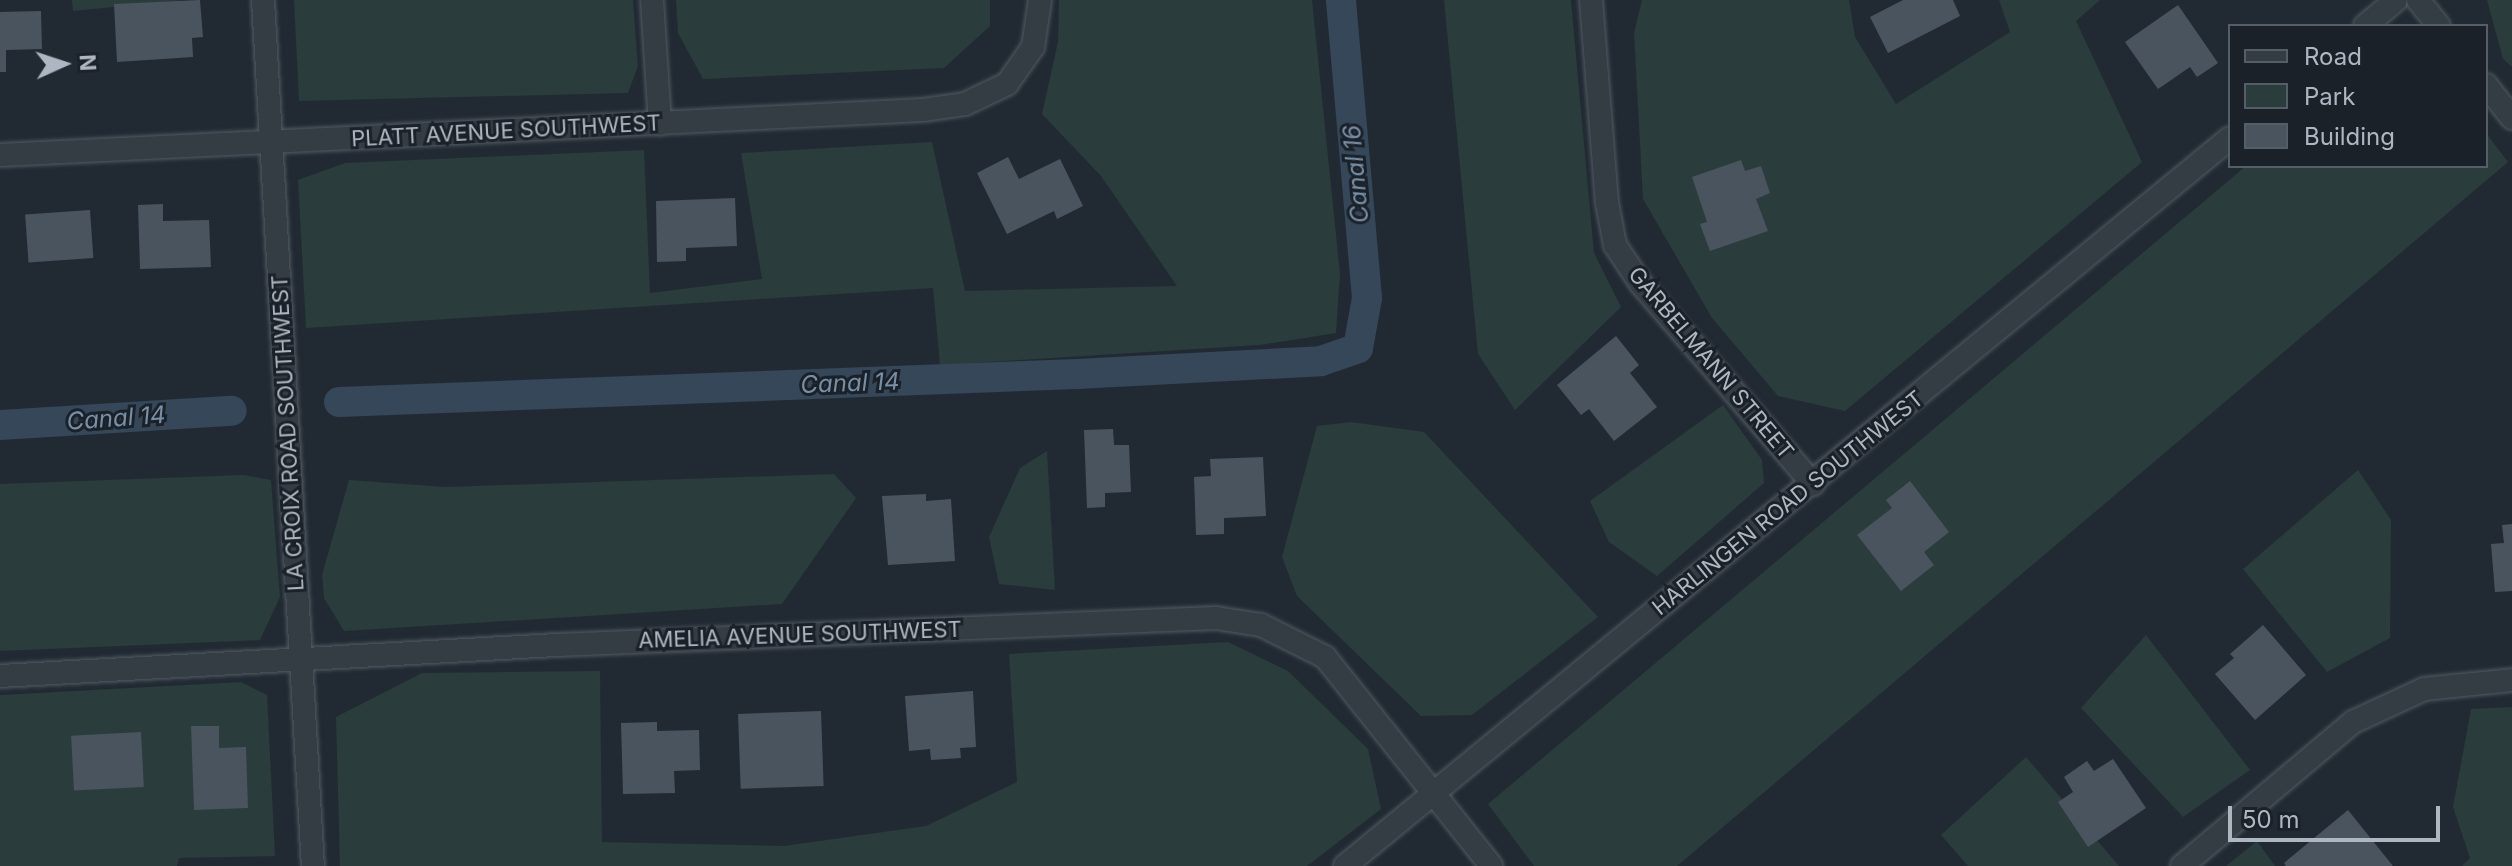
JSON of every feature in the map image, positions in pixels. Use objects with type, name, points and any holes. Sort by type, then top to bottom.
[{"type":"street","name":"LA CROIX ROAD SOUTHWEST","points":[[263,0],[313,866]]},
{"type":"street","points":[[652,0],[660,124]]},
{"type":"street","name":"PLATT AVENUE SOUTHWEST","points":[[0,155],[660,124],[923,110],[965,104],[1007,84],[1033,47],[1040,0]]},
{"type":"street","name":"GARBELMANN STREET","points":[[1591,0],[1607,203],[1615,245],[1641,284],[1813,484]]},
{"type":"street","points":[[2367,24],[2396,0]]},
{"type":"street","points":[[2418,0],[2437,24]]},
{"type":"street","points":[[2488,88],[2512,118]]},
{"type":"street","name":"HARLINGEN ROAD SOUTHWEST","points":[[1345,866],[2228,140]]},
{"type":"street","name":"AMELIA AVENUE SOUTHWEST","points":[[0,676],[557,645],[1216,618],[1261,625],[1325,657],[1491,866]]},
{"type":"street","points":[[2182,866],[2353,722],[2424,689],[2512,680]]},
{"type":"green space","points":[[72,0],[183,0],[73,11]]},
{"type":"green space","points":[[294,0],[633,0],[638,66],[628,93],[299,101]]},
{"type":"green space","points":[[676,0],[990,0],[990,26],[944,68],[703,79],[678,33]]},
{"type":"green space","points":[[1059,0],[1312,0],[1340,274],[1336,333],[1260,345],[940,365],[933,288],[306,328],[298,180],[345,163],[644,150],[650,293],[762,279],[741,153],[932,142],[965,291],[1177,286],[1101,176],[1042,114],[1058,42]]},
{"type":"green space","points":[[1444,0],[1571,0],[1594,253],[1621,307],[1515,410],[1478,354]]},
{"type":"green space","points":[[1642,0],[1849,0],[1855,37],[1896,104],[2010,32],[1999,0],[2100,0],[2076,21],[2142,162],[1845,411],[1778,396],[1712,318],[1643,199],[1634,33]]},
{"type":"green space","points":[[2487,0],[2512,0],[2512,67],[2503,59]]},
{"type":"green space","points":[[2488,136],[2508,162],[1677,866],[1534,866],[1488,804],[2244,168],[2488,168]]},
{"type":"green space","points":[[1723,405],[1762,460],[1764,483],[1657,576],[1609,542],[1590,501]]},
{"type":"green space","points":[[1351,422],[1424,432],[1598,617],[1472,715],[1421,716],[1297,596],[1282,557],[1317,426]]},
{"type":"green space","points":[[1047,451],[1055,590],[999,584],[989,537],[1020,468]]},
{"type":"green space","points":[[2358,470],[2391,520],[2390,638],[2327,672],[2243,569]]},
{"type":"green space","points":[[834,474],[856,498],[782,604],[344,631],[324,598],[322,575],[349,480],[445,487]]},
{"type":"green space","points":[[243,475],[271,480],[280,597],[260,640],[0,651],[0,484]]},
{"type":"green space","points":[[2146,635],[2250,770],[2183,817],[2081,708]]},
{"type":"green space","points":[[1228,642],[1288,671],[1368,749],[1381,809],[1307,866],[340,866],[336,717],[422,673],[600,671],[602,842],[784,846],[926,826],[1017,782],[1009,654]]},
{"type":"green space","points":[[241,682],[267,695],[275,856],[179,858],[177,866],[0,866],[0,695]]},
{"type":"green space","points":[[2512,707],[2512,866],[2462,866],[2470,858],[2453,807],[2471,709]]},
{"type":"green space","points":[[2026,757],[2119,866],[1968,866],[1941,835]]},
{"type":"green space","points":[[2257,841],[2275,866],[2226,866]]},
{"type":"building","points":[[200,0],[203,37],[192,38],[193,57],[117,62],[114,4]]},
{"type":"building","points":[[1903,0],[1953,0],[1960,16],[1888,53],[1870,17]]},
{"type":"building","points":[[2178,5],[2218,63],[2197,77],[2190,67],[2158,89],[2125,42]]},
{"type":"building","points":[[41,11],[42,49],[6,50],[6,72],[0,72],[0,12]]},
{"type":"building","points":[[1008,157],[1019,179],[1060,159],[1083,206],[1057,219],[1054,211],[1007,234],[977,173]]},
{"type":"building","points":[[1741,160],[1745,171],[1761,166],[1770,193],[1756,199],[1768,231],[1710,251],[1700,224],[1707,222],[1692,177]]},
{"type":"building","points":[[735,198],[737,246],[686,248],[686,261],[657,262],[656,201]]},
{"type":"building","points":[[163,204],[163,221],[209,220],[211,267],[140,269],[138,205]]},
{"type":"building","points":[[90,210],[93,258],[29,262],[25,215]]},
{"type":"building","points":[[1616,336],[1639,365],[1630,373],[1657,407],[1614,441],[1589,409],[1581,415],[1557,385]]},
{"type":"building","points":[[1113,429],[1114,445],[1129,445],[1131,492],[1105,493],[1105,507],[1087,508],[1084,430]]},
{"type":"building","points":[[1263,457],[1266,516],[1224,518],[1224,534],[1196,535],[1194,477],[1211,476],[1210,459]]},
{"type":"building","points":[[1910,481],[1949,532],[1924,552],[1934,565],[1901,591],[1857,535],[1892,508],[1886,500]]},
{"type":"building","points":[[926,494],[926,501],[951,499],[955,561],[888,565],[882,496]]},
{"type":"building","points":[[2512,524],[2512,591],[2495,592],[2491,544],[2504,543],[2502,525]]},
{"type":"building","points":[[2263,625],[2306,675],[2255,720],[2215,674],[2234,658],[2230,654]]},
{"type":"building","points":[[973,691],[976,747],[960,748],[961,758],[931,760],[930,749],[909,751],[905,696]]},
{"type":"building","points":[[821,711],[824,786],[741,789],[738,714]]},
{"type":"building","points":[[657,722],[657,731],[699,730],[700,770],[674,771],[675,793],[623,794],[621,723]]},
{"type":"building","points":[[191,726],[219,726],[219,748],[246,747],[248,808],[194,810]]},
{"type":"building","points":[[141,732],[144,787],[74,791],[71,736]]},
{"type":"building","points":[[2113,759],[2146,808],[2088,847],[2058,802],[2073,792],[2064,777],[2087,761],[2094,771]]},
{"type":"building","points":[[2348,810],[2393,866],[2286,866],[2284,863]]},
{"type":"waterway","name":"Canal 14","points":[[339,402],[1077,374],[1321,361],[1358,348],[1367,298],[1341,0]]},
{"type":"waterway","name":"Canal 14","points":[[0,425],[232,411]]},
{"type":"water label","name":"Canal 16","points":[[1356,174]]}]
